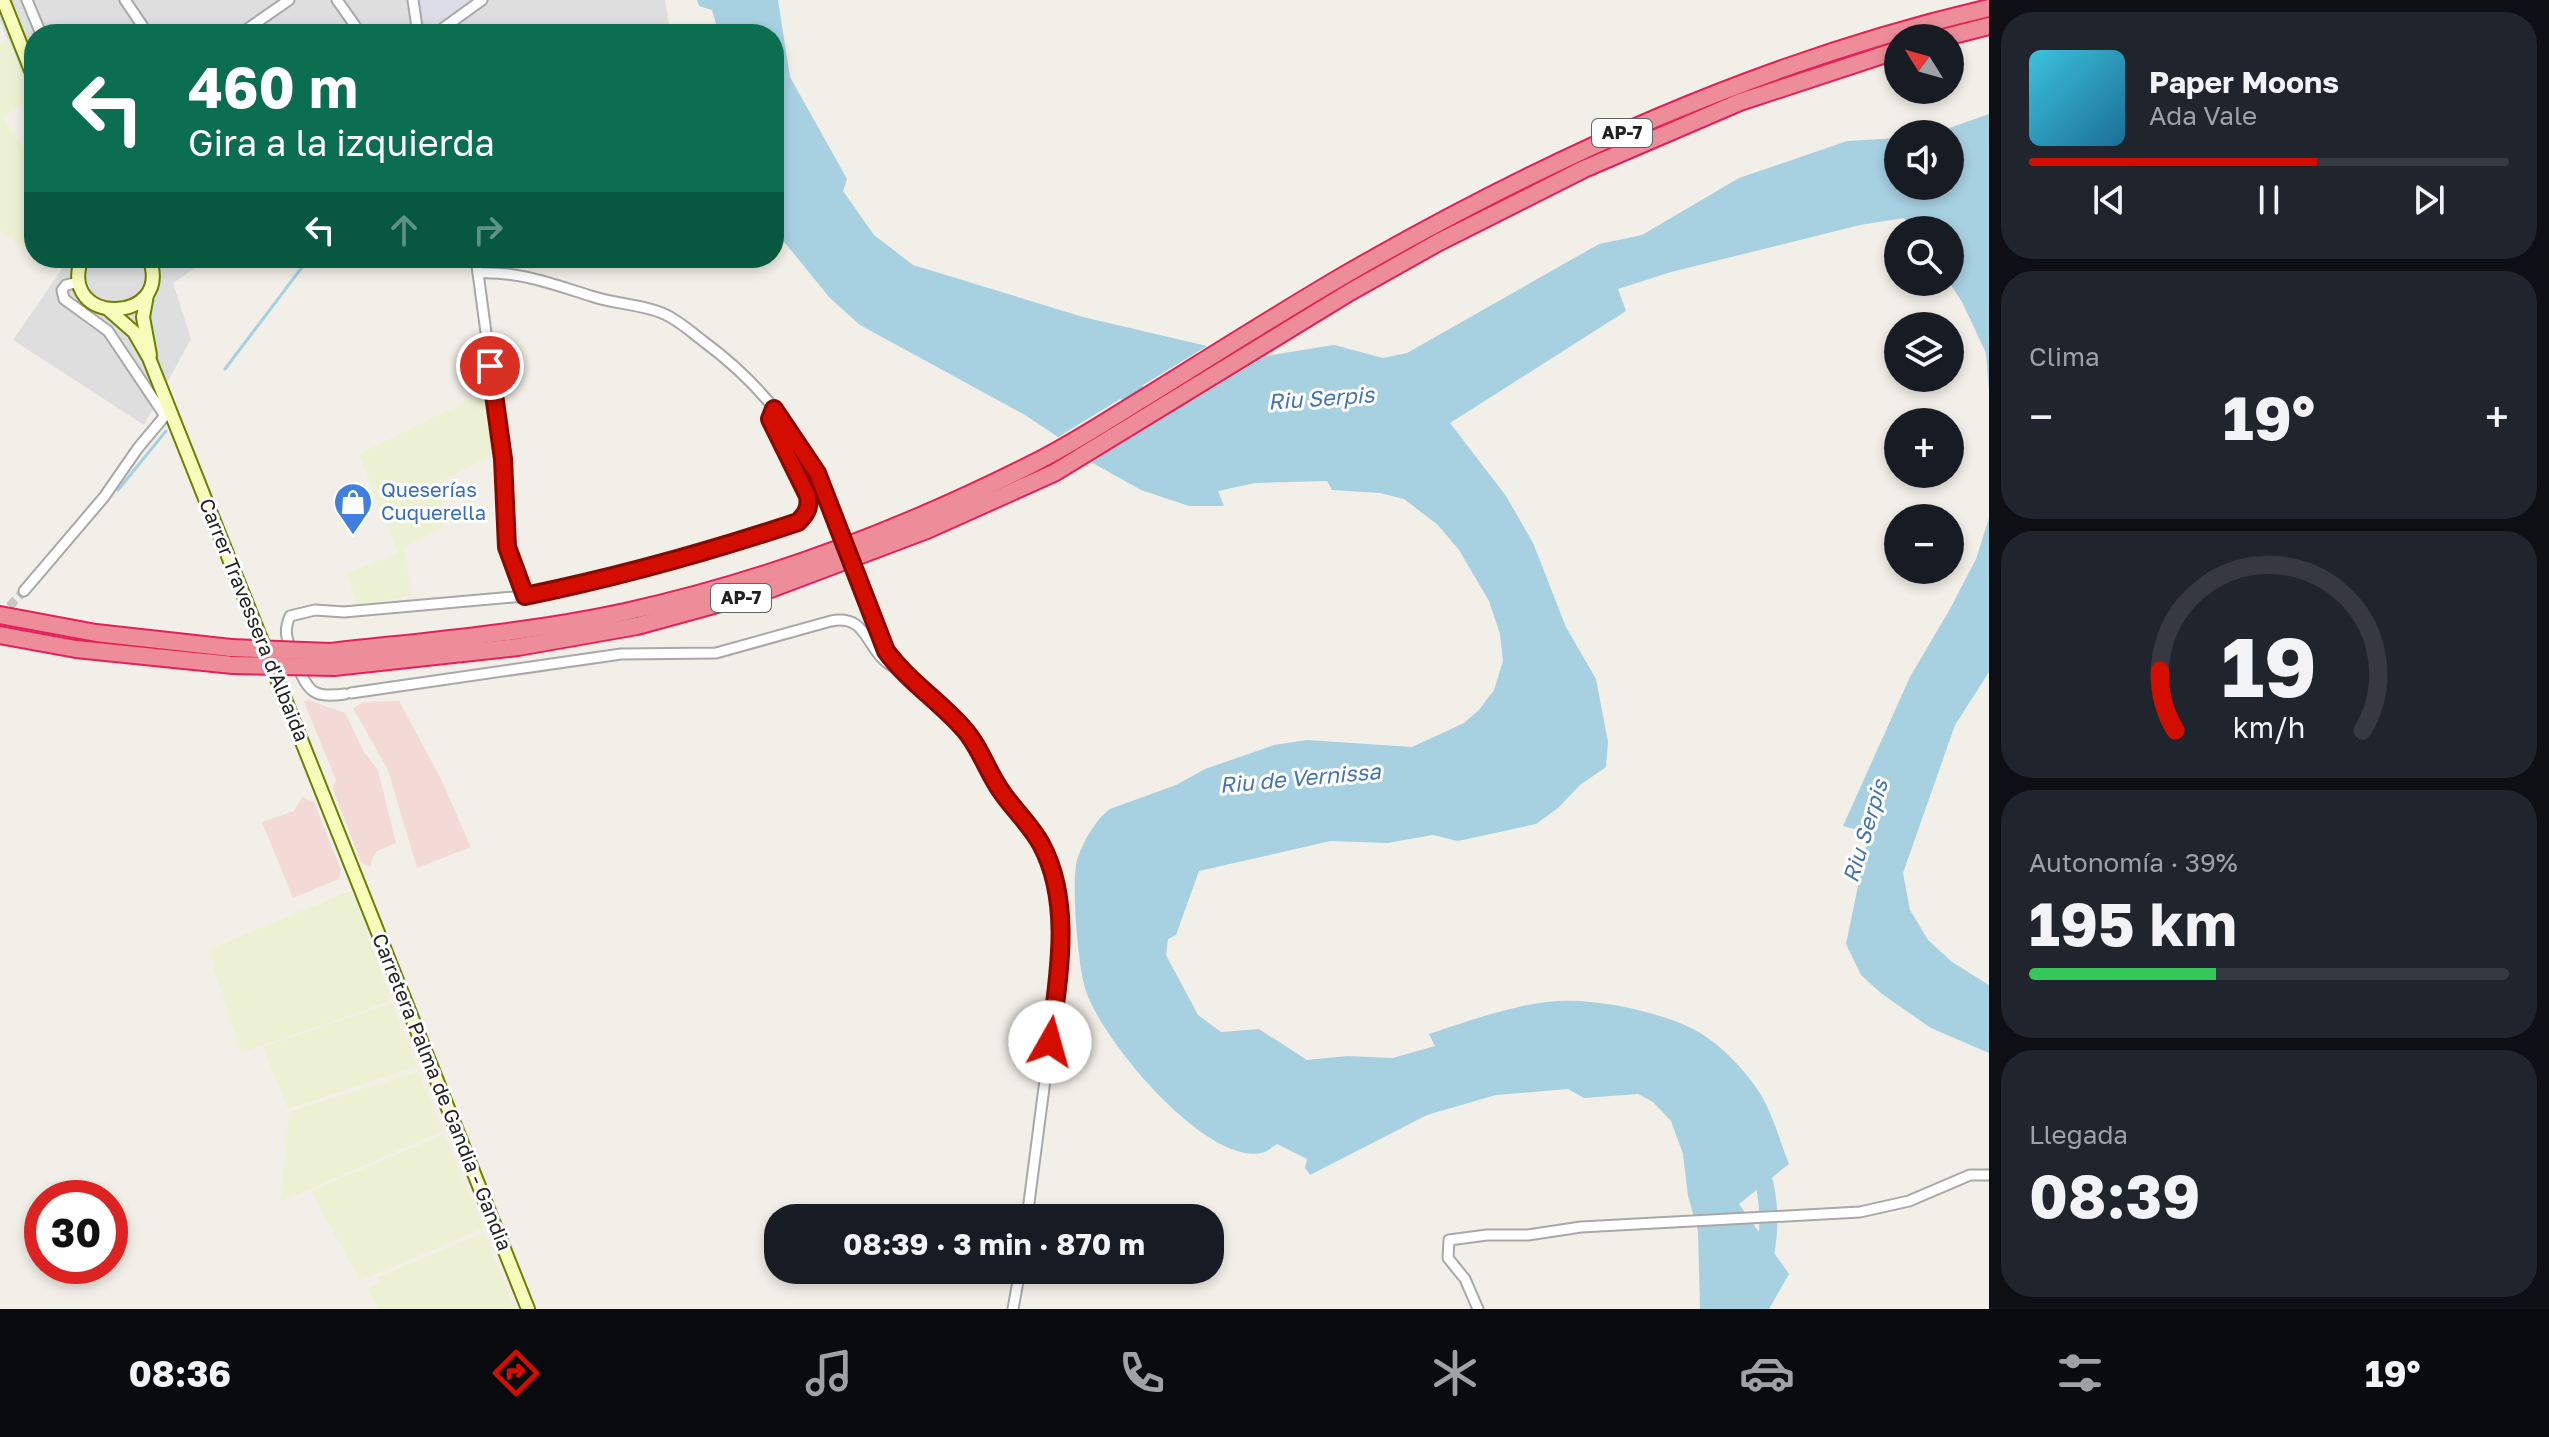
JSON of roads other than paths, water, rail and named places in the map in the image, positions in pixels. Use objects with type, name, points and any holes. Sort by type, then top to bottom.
[{"type":"highway","name":"AP-7","points":[[332,660],[623,612],[764,575],[921,516],[1035,463],[1278,315],[1430,227],[1577,153],[1795,63],[1881,36],[1989,8]]},
{"type":"highway","points":[[1964,32],[1989,26]]},
{"type":"highway","name":"AP-7","points":[[0,635],[76,649],[332,660],[518,647],[579,637],[719,605],[797,580],[927,530],[1054,473],[1439,242],[1584,169],[1740,102],[1884,55]]},
{"type":"highway","name":"AP-7","points":[[0,615],[232,657]]},
{"type":"main road","points":[[3,0],[24,53]]},
{"type":"main road","points":[[11,0],[24,32]]},
{"type":"main road","points":[[79,268],[79,282]]},
{"type":"main road","name":"Carrer Travessera d'Albaida","points":[[149,358],[151,348],[143,317],[152,268]]},
{"type":"main road","name":"Carrer Travessera d'Albaida","points":[[79,282],[90,301],[109,310],[134,332],[149,358],[167,413],[358,882]]},
{"type":"main road","points":[[109,310],[131,307],[147,293]]},
{"type":"main road","name":"Carretera Palma de Gandia - Gandia","points":[[358,882],[528,1307]]},
{"type":"street","points":[[27,0],[37,24]]},
{"type":"street","points":[[125,0],[141,24]]},
{"type":"street","points":[[254,24],[289,0]]},
{"type":"street","points":[[337,0],[354,24]]},
{"type":"street","points":[[413,0],[417,24]]},
{"type":"street","points":[[449,24],[482,0]]},
{"type":"street","points":[[477,268],[503,459],[507,547],[525,596]]},
{"type":"street","points":[[478,273],[504,272],[543,279],[594,298],[665,314],[728,359],[757,386],[812,464],[880,638],[900,670],[968,733],[999,788],[1041,844],[1055,878],[1060,912],[1057,988],[1029,1204]]},
{"type":"street","points":[[24,591],[104,497],[167,413],[108,331],[64,299],[62,290],[66,285],[79,282]]},
{"type":"street","points":[[774,409],[770,419],[808,496],[806,514],[798,522],[722,548],[615,577],[525,596],[344,612],[315,610],[290,616],[285,636],[310,690],[322,696],[348,694],[621,654],[716,653],[840,619],[857,623],[877,655],[891,667],[900,670]]},
{"type":"street","points":[[1478,1309],[1465,1279],[1448,1258],[1449,1240],[1487,1235],[1528,1235],[1581,1227],[1860,1212],[1909,1201],[1970,1175],[1989,1175]]},
{"type":"street","points":[[1013,1309],[1017,1284]]},
{"type":"water","points":[[697,0],[778,0],[782,24],[716,24],[712,10],[699,6]]},
{"type":"water","points":[[784,38],[790,77],[847,179],[843,191],[874,235],[913,265],[1083,317],[1207,346],[1058,437],[1025,415],[860,325],[830,298],[784,242]]},
{"type":"water","points":[[1989,114],[1989,391],[1986,353],[1958,296],[1964,296],[1964,216],[1884,216],[1884,221],[1671,272],[1618,289],[1626,311],[1450,423],[1506,496],[1533,543],[1566,627],[1596,679],[1608,742],[1606,767],[1580,785],[1558,808],[1536,824],[1458,841],[1433,835],[1387,843],[1331,841],[1199,871],[1176,935],[1168,939],[1166,955],[1198,1015],[1221,1032],[1259,1029],[1307,1060],[1347,1056],[1393,1058],[1435,1046],[1429,1034],[1511,1009],[1560,1001],[1594,1002],[1633,1009],[1688,1026],[1702,1034],[1731,1057],[1761,1094],[1789,1164],[1739,1204],[1789,1274],[1769,1309],[1700,1309],[1698,1231],[1688,1196],[1683,1154],[1671,1121],[1653,1102],[1638,1094],[1584,1098],[1568,1089],[1496,1095],[1427,1115],[1310,1175],[1305,1168],[1307,1159],[1277,1144],[1263,1153],[1238,1151],[1211,1139],[1184,1119],[1132,1065],[1110,1036],[1085,988],[1078,943],[1075,871],[1090,832],[1110,809],[1176,785],[1205,769],[1274,745],[1307,740],[1412,747],[1464,723],[1494,690],[1503,661],[1500,634],[1489,601],[1459,550],[1438,525],[1404,499],[1380,493],[1332,490],[1327,481],[1255,483],[1218,491],[1224,506],[1189,506],[1141,490],[1091,462],[1266,356],[1334,345],[1383,358],[1407,353],[1599,244],[1642,235],[1739,178],[1847,141],[1884,139],[1884,200],[1964,200],[1964,123]]},
{"type":"water","points":[[1989,518],[1989,672],[1955,725],[1903,873],[1910,910],[1928,940],[1952,962],[1989,985],[1989,1053],[1931,1028],[1882,994],[1861,975],[1846,944],[1869,833],[1843,826],[1910,677],[1976,559]]},
{"type":"waterway","points":[[225,369],[301,268]]},
{"type":"waterway","name":"Riu Serpis","points":[[1109,386],[1204,414]]},
{"type":"waterway","points":[[118,490],[166,431]]},
{"type":"waterway","name":"Riu de Vernissa","points":[[1751,1309],[1768,1236],[1767,1199],[1758,1162]]},
{"type":"tunnel","points":[[0,616],[24,591]]},
{"type":"place","name":"Queserías Cuquerella","points":[[353,536]]}]
